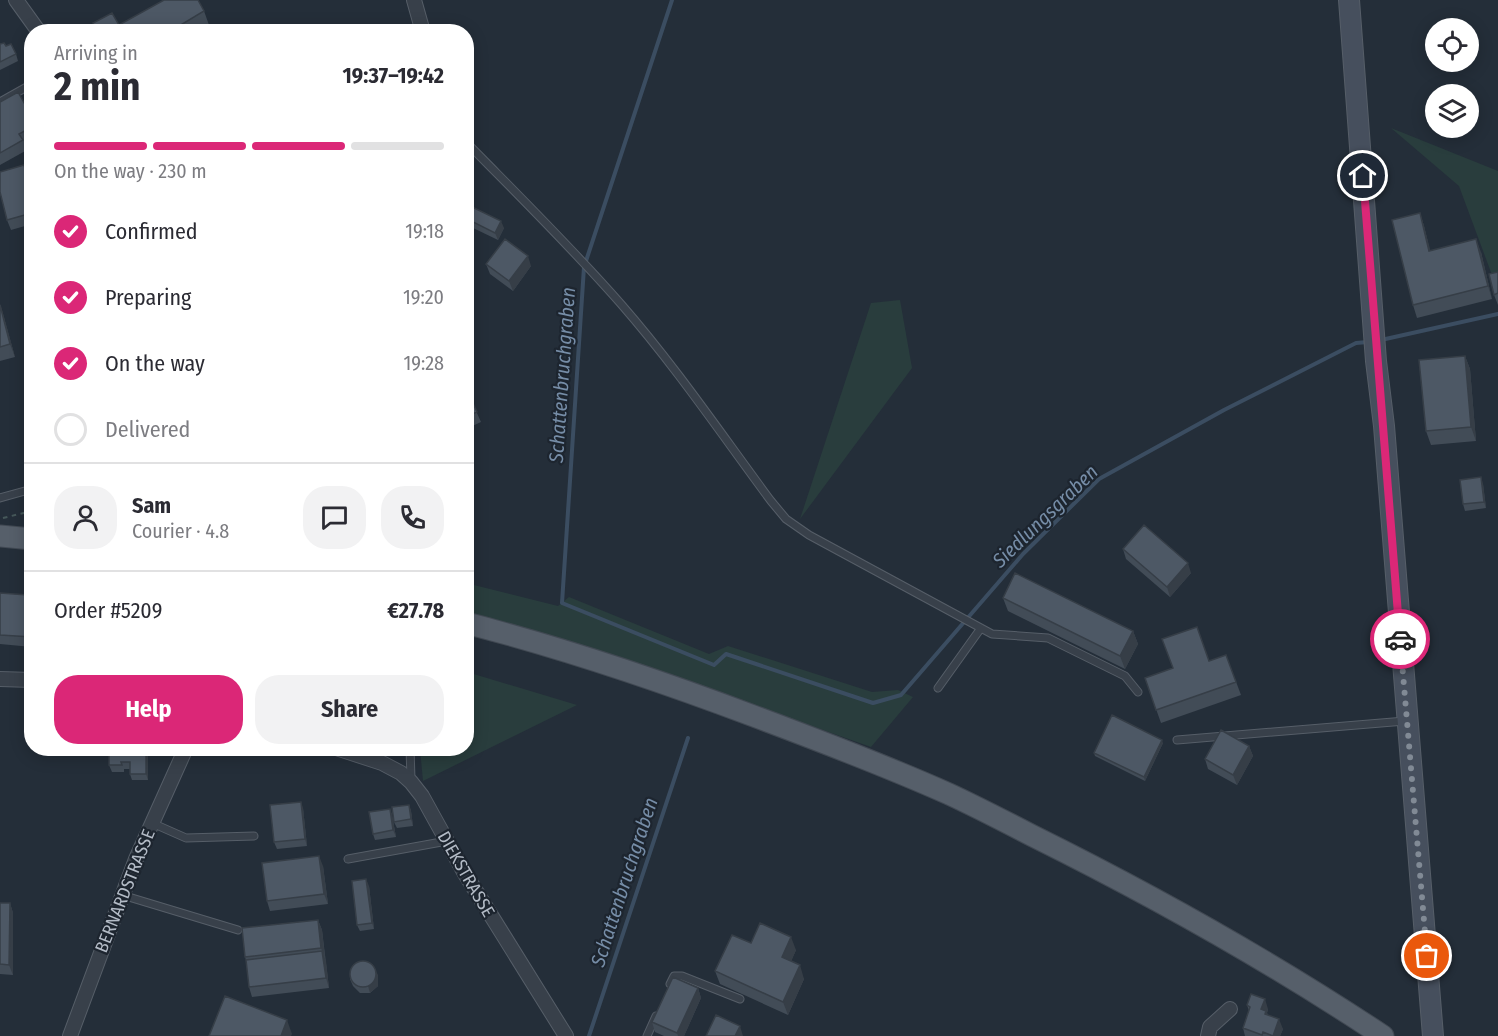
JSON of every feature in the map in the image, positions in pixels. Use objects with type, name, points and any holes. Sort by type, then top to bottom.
[{"type":"main road","points":[[1349,0],[1376,361],[1384,426],[1433,1036]]},
{"type":"main road","points":[[0,536],[24,538]]},
{"type":"main road","points":[[474,625],[522,637],[675,687],[825,743],[949,795],[1101,869],[1302,983],[1383,1036]]},
{"type":"street","points":[[16,0],[33,24]]},
{"type":"street","points":[[414,0],[421,24]]},
{"type":"street","points":[[0,679],[24,680]]},
{"type":"street","name":"BERNARDSTRASSE","points":[[70,1036],[122,895],[182,756]]},
{"type":"street","name":"DIEKSTRASSE","points":[[361,756],[382,763],[401,773],[422,796],[566,1036]]},
{"type":"street","points":[[1208,1036],[1210,1026],[1230,1008]]},
{"type":"lane","points":[[0,102],[24,88]]},
{"type":"lane","points":[[474,150],[579,257],[622,305],[680,375],[786,519],[809,535],[992,634],[1048,638],[1125,676],[1138,692]]},
{"type":"lane","points":[[0,498],[24,491]]},
{"type":"lane","points":[[938,688],[978,626]]},
{"type":"lane","points":[[1177,740],[1407,721]]},
{"type":"lane","points":[[410,756],[411,782]]},
{"type":"lane","points":[[152,823],[186,838],[254,836]]},
{"type":"lane","points":[[348,858],[447,841]]},
{"type":"lane","points":[[122,895],[238,930]]},
{"type":"lane","points":[[669,987],[674,976],[682,976],[740,999]]},
{"type":"lane","points":[[647,1036],[659,1008]]},
{"type":"path","points":[[0,519],[24,513]]},
{"type":"green space","points":[[1391,128],[1498,171],[1498,275],[1492,275],[1459,186]]},
{"type":"green space","points":[[900,300],[912,368],[800,519],[871,303]]},
{"type":"green space","points":[[474,585],[558,606],[569,597],[709,654],[728,646],[872,692],[898,690],[913,697],[871,747],[721,694],[474,621]]},
{"type":"green space","points":[[474,674],[577,705],[474,756]]},
{"type":"green space","points":[[421,756],[474,756],[423,781]]},
{"type":"building","points":[[164,0],[198,0],[204,11],[182,24],[121,24]]},
{"type":"building","points":[[112,13],[118,24],[94,24],[93,23]]},
{"type":"building","points":[[4,43],[6,46],[11,44],[16,54],[0,62],[0,44]]},
{"type":"building","points":[[18,92],[24,103],[24,131],[19,134],[23,140],[0,153],[0,102]]},
{"type":"building","points":[[24,165],[24,215],[7,220],[0,192],[0,172]]},
{"type":"building","points":[[474,208],[501,221],[495,233],[474,222]]},
{"type":"building","points":[[1420,213],[1429,251],[1476,239],[1488,286],[1413,305],[1392,220]]},
{"type":"building","points":[[505,239],[528,256],[509,281],[486,264]]},
{"type":"building","points":[[1498,272],[1498,293],[1494,295],[1489,274]]},
{"type":"building","points":[[0,305],[10,344],[0,347]]},
{"type":"building","points":[[1465,356],[1471,427],[1426,431],[1419,360]]},
{"type":"building","points":[[1481,477],[1484,502],[1463,504],[1460,480]]},
{"type":"building","points":[[1144,525],[1188,563],[1167,587],[1123,549]]},
{"type":"building","points":[[1015,573],[1133,631],[1120,656],[1003,598]]},
{"type":"building","points":[[0,593],[24,595],[24,636],[0,635]]},
{"type":"building","points":[[1197,627],[1209,661],[1226,655],[1236,682],[1156,710],[1145,678],[1173,668],[1162,639]]},
{"type":"building","points":[[1112,715],[1162,740],[1144,777],[1094,753]]},
{"type":"building","points":[[1221,730],[1249,746],[1233,775],[1205,759]]},
{"type":"building","points":[[109,756],[146,756],[146,774],[130,774],[130,762],[121,762],[122,765],[109,765]]},
{"type":"building","points":[[301,802],[305,839],[274,842],[270,805]]},
{"type":"building","points":[[409,805],[411,819],[394,822],[392,807]]},
{"type":"building","points":[[390,809],[393,830],[373,834],[369,812]]},
{"type":"building","points":[[319,856],[324,894],[267,901],[262,863]]},
{"type":"building","points":[[366,879],[372,923],[357,925],[352,881]]},
{"type":"building","points":[[0,903],[10,903],[9,965],[0,964]]},
{"type":"building","points":[[318,920],[321,948],[245,957],[242,928]]},
{"type":"building","points":[[760,923],[791,937],[782,957],[800,965],[783,1002],[715,971],[732,935],[751,943]]},
{"type":"building","points":[[322,951],[326,978],[249,987],[246,960]]},
{"type":"building","points":[[363,961],[372,965],[376,974],[372,983],[363,987],[354,983],[350,974],[354,965]]},
{"type":"building","points":[[673,977],[698,988],[677,1033],[652,1022]]},
{"type":"building","points":[[1251,994],[1265,999],[1261,1009],[1266,1011],[1265,1014],[1279,1019],[1273,1036],[1263,1032],[1262,1035],[1243,1028],[1250,1007],[1247,1005]]},
{"type":"building","points":[[225,996],[287,1020],[281,1036],[209,1036]]},
{"type":"building","points":[[716,1015],[740,1026],[735,1036],[706,1036]]},
{"type":"waterway","name":"Siedlungsgraben","points":[[672,0],[584,267],[562,603],[714,665],[726,654],[873,703],[901,695],[1023,554],[1099,479],[1224,410],[1356,343],[1368,342]]},
{"type":"waterway","name":"Siedlungsgraben","points":[[1381,340],[1498,314]]},
{"type":"waterway","name":"Schattenbruchgraben","points":[[589,1036],[688,738]]},
{"type":"way so far","points":[[1400,639],[1427,956]]},
{"type":"route","points":[[1363,176],[1400,639]]}]
